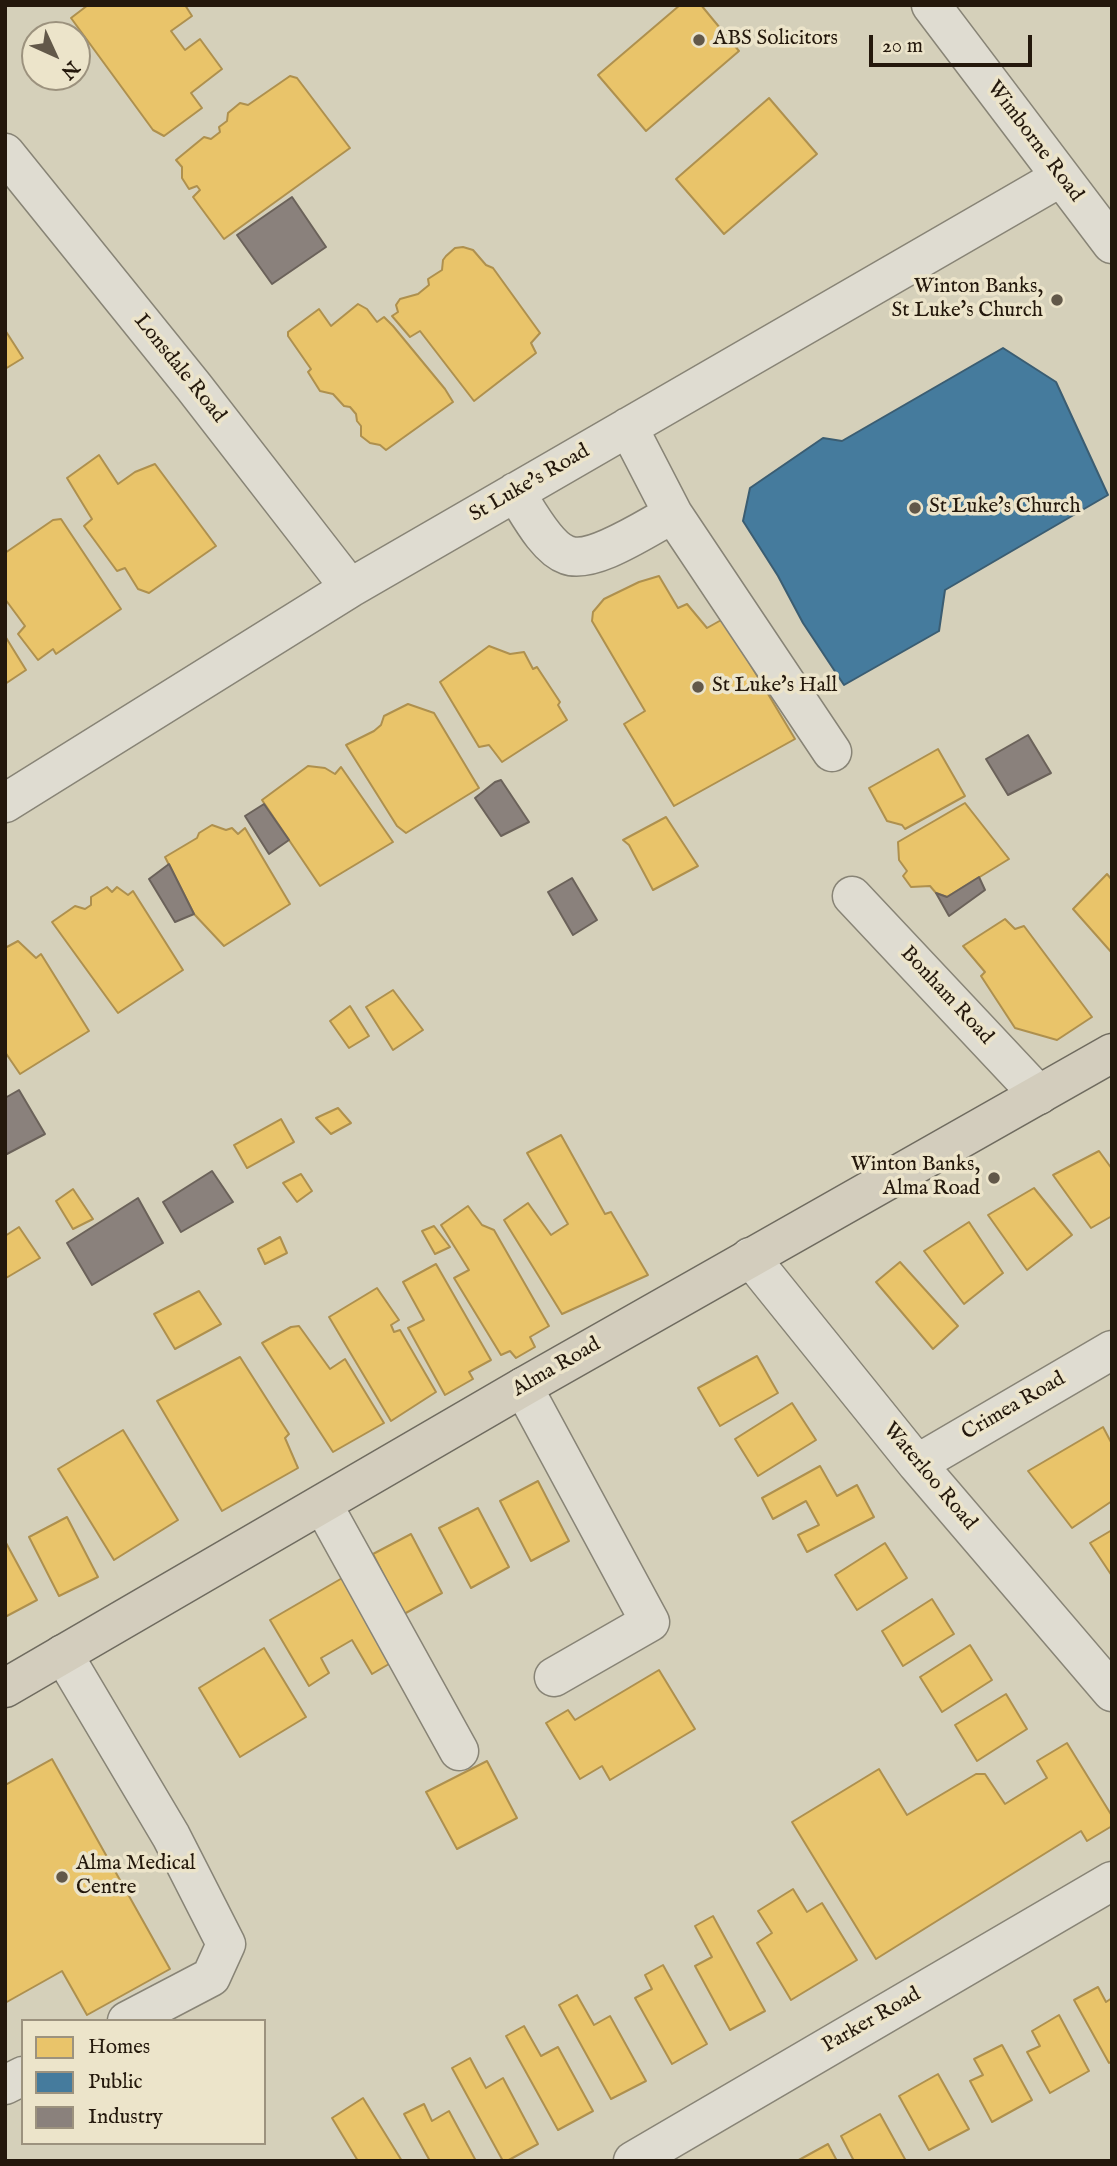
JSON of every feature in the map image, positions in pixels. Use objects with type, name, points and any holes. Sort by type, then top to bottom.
[{"type":"main road","name":"Alma Road","points":[[5,1688],[523,1387],[1112,1053]]},
{"type":"street","name":"Wimborne Road","points":[[931,5],[1112,244]]},
{"type":"street","name":"Lonsdale Road","points":[[5,153],[194,387],[350,588]]},
{"type":"street","name":"St Luke's Road","points":[[5,803],[350,588],[1061,177]]},
{"type":"street","points":[[628,427],[673,514],[832,752]]},
{"type":"street","points":[[515,492],[547,540],[567,555],[592,556],[673,514]]},
{"type":"street","name":"Bonham Road","points":[[852,896],[1039,1096]]},
{"type":"street","name":"Waterloo Road","points":[[750,1257],[916,1464],[1112,1692]]},
{"type":"street","name":"Crimea Road","points":[[916,1464],[1112,1350]]},
{"type":"street","points":[[523,1387],[650,1622],[554,1677]]},
{"type":"street","points":[[323,1505],[459,1751]]},
{"type":"street","points":[[63,1654],[171,1836],[226,1944],[211,1977],[131,2019]]},
{"type":"street","name":"Parker Road","points":[[633,2161],[1112,1881]]},
{"type":"street","points":[[5,2085],[21,2077]]},
{"type":"building: Homes","points":[[88,5],[185,5],[192,16],[171,31],[185,50],[200,39],[222,69],[191,93],[202,108],[164,136],[153,130],[91,45],[91,21],[73,21],[71,18]]},
{"type":"building: Homes","points":[[680,5],[701,5],[739,51],[646,131],[598,75]]},
{"type":"building: Homes","points":[[290,76],[297,78],[350,148],[224,239],[193,197],[200,190],[197,186],[189,189],[182,178],[182,167],[176,160],[204,137],[211,139],[220,132],[219,127],[227,121],[228,113],[240,103],[248,105]]},
{"type":"building: Homes","points":[[769,98],[817,154],[724,234],[676,179]]},
{"type":"building: Homes","points":[[455,248],[473,250],[486,265],[493,268],[540,333],[531,343],[536,353],[474,401],[420,331],[410,337],[392,316],[398,312],[396,305],[400,299],[418,294],[429,285],[428,279],[442,270],[446,256]]},
{"type":"building: Homes","points":[[358,304],[367,309],[377,322],[384,317],[393,326],[453,402],[386,450],[361,436],[361,426],[350,407],[344,406],[333,394],[320,391],[308,372],[311,369],[288,336],[288,332],[319,309],[331,326]]},
{"type":"building: Homes","points":[[5,330],[23,358],[5,369]]},
{"type":"building: Homes","points":[[99,455],[118,484],[135,472],[155,464],[216,546],[149,593],[138,589],[125,568],[117,571],[84,526],[92,519],[67,478]]},
{"type":"building: Homes","points":[[61,519],[121,609],[56,654],[53,649],[38,660],[18,634],[25,626],[5,599],[5,553],[53,520]]},
{"type":"building: Homes","name":"St Luke's Hall","points":[[659,576],[678,608],[687,604],[707,628],[723,619],[795,739],[674,806],[624,724],[645,711],[592,621],[593,612],[604,599],[639,582]]},
{"type":"building: Homes","points":[[5,636],[26,670],[5,684]]},
{"type":"building: Homes","points":[[489,646],[510,654],[524,652],[533,669],[537,667],[560,702],[558,705],[567,720],[502,762],[489,745],[479,747],[440,682]]},
{"type":"building: Homes","points":[[408,704],[434,713],[479,788],[406,833],[397,826],[346,745],[374,731],[381,725],[384,716]]},
{"type":"building: Homes","points":[[938,749],[965,796],[905,829],[902,825],[887,821],[869,788]]},
{"type":"building: Homes","points":[[308,766],[325,768],[335,774],[341,767],[393,842],[320,886],[262,800]]},
{"type":"building: Homes","points":[[965,803],[1009,859],[947,897],[936,893],[930,886],[911,887],[903,876],[907,871],[899,860],[898,842]]},
{"type":"building: Homes","points":[[666,817],[698,866],[653,890],[629,845],[623,840]]},
{"type":"building: Homes","points":[[212,825],[226,830],[232,828],[238,834],[245,828],[290,904],[224,946],[194,914],[165,857],[197,838],[199,833]]},
{"type":"building: Homes","points":[[1107,874],[1112,880],[1112,953],[1073,909]]},
{"type":"building: Homes","points":[[107,887],[112,892],[117,887],[128,895],[133,891],[183,970],[118,1013],[52,922],[75,906],[85,909],[91,905],[91,897]]},
{"type":"building: Homes","points":[[1005,919],[1015,929],[1024,926],[1092,1017],[1057,1040],[1015,1028],[981,976],[985,972],[963,946]]},
{"type":"building: Homes","points":[[18,941],[36,958],[41,954],[89,1031],[20,1074],[5,1052],[5,948]]},
{"type":"building: Homes","points":[[393,990],[423,1030],[393,1050],[366,1007]]},
{"type":"building: Homes","points":[[350,1006],[369,1036],[349,1048],[330,1021]]},
{"type":"building: Homes","points":[[338,1108],[351,1123],[331,1134],[316,1118]]},
{"type":"building: Homes","points":[[281,1119],[294,1142],[247,1168],[234,1145]]},
{"type":"building: Homes","points":[[561,1135],[605,1214],[611,1212],[648,1275],[562,1314],[504,1220],[528,1203],[551,1235],[568,1224],[527,1153]]},
{"type":"building: Homes","points":[[1099,1151],[1112,1169],[1112,1216],[1091,1228],[1053,1175]]},
{"type":"building: Homes","points":[[301,1174],[312,1191],[297,1202],[283,1183]]},
{"type":"building: Homes","points":[[1034,1188],[1072,1235],[1027,1270],[988,1215]]},
{"type":"building: Homes","points":[[73,1189],[93,1219],[73,1229],[56,1201]]},
{"type":"building: Homes","points":[[468,1206],[482,1225],[494,1230],[549,1326],[530,1337],[535,1347],[516,1358],[510,1351],[501,1355],[454,1278],[469,1270],[441,1225]]},
{"type":"building: Homes","points":[[969,1222],[1003,1273],[964,1304],[924,1251]]},
{"type":"building: Homes","points":[[434,1226],[450,1247],[435,1254],[422,1231]]},
{"type":"building: Homes","points":[[19,1227],[40,1258],[6,1278],[5,1236]]},
{"type":"building: Homes","points":[[280,1237],[287,1253],[265,1264],[258,1249]]},
{"type":"building: Homes","points":[[900,1262],[958,1326],[933,1349],[876,1282]]},
{"type":"building: Homes","points":[[436,1264],[491,1360],[469,1372],[473,1379],[445,1395],[408,1328],[424,1320],[403,1282]]},
{"type":"building: Homes","points":[[377,1288],[399,1320],[391,1325],[394,1332],[400,1330],[436,1392],[391,1421],[329,1317]]},
{"type":"building: Homes","points":[[199,1291],[221,1324],[175,1349],[154,1314]]},
{"type":"building: Homes","points":[[299,1326],[330,1369],[345,1359],[384,1423],[333,1452],[262,1343],[291,1327]]},
{"type":"building: Homes","points":[[757,1356],[778,1393],[720,1426],[698,1388]]},
{"type":"building: Homes","points":[[240,1357],[289,1434],[285,1438],[298,1468],[222,1511],[157,1401]]},
{"type":"building: Homes","points":[[792,1403],[816,1440],[758,1476],[735,1439]]},
{"type":"building: Homes","points":[[1103,1427],[1112,1444],[1112,1501],[1072,1528],[1028,1471]]},
{"type":"building: Homes","points":[[123,1430],[178,1520],[114,1560],[58,1469]]},
{"type":"building: Homes","points":[[820,1466],[837,1496],[857,1485],[874,1517],[807,1552],[798,1535],[819,1525],[806,1501],[773,1519],[762,1498]]},
{"type":"building: Homes","points":[[538,1481],[569,1541],[531,1561],[500,1501]]},
{"type":"building: Homes","points":[[478,1508],[509,1567],[471,1588],[439,1528]]},
{"type":"building: Homes","points":[[67,1517],[98,1577],[59,1596],[29,1537]]},
{"type":"building: Homes","points":[[1112,1530],[1112,1576],[1090,1543]]},
{"type":"building: Homes","points":[[411,1534],[442,1593],[404,1614],[373,1554]]},
{"type":"building: Homes","points":[[5,1541],[37,1600],[5,1617]]},
{"type":"building: Homes","points":[[885,1543],[907,1578],[857,1610],[835,1575]]},
{"type":"building: Homes","points":[[344,1577],[394,1661],[372,1674],[352,1640],[321,1658],[329,1673],[309,1686],[270,1620]]},
{"type":"building: Homes","points":[[932,1599],[954,1634],[903,1666],[882,1631]]},
{"type":"building: Homes","points":[[970,1645],[992,1680],[942,1712],[920,1677]]},
{"type":"building: Homes","points":[[264,1648],[306,1717],[240,1757],[199,1688]]},
{"type":"building: Homes","points":[[659,1670],[695,1729],[610,1780],[602,1766],[580,1779],[546,1723],[568,1710],[575,1720]]},
{"type":"building: Homes","points":[[1006,1694],[1027,1729],[977,1761],[955,1725]]},
{"type":"building: Homes","points":[[1067,1743],[1112,1816],[1112,1826],[1087,1841],[1081,1831],[876,1959],[792,1822],[879,1769],[907,1815],[976,1774],[985,1774],[1005,1804],[1047,1778],[1037,1761]]},
{"type":"building: Homes","name":"Alma Medical Centre","points":[[52,1759],[170,1969],[87,2015],[62,1971],[5,2003],[5,1785]]},
{"type":"building: Homes","points":[[487,1761],[517,1818],[457,1849],[426,1792]]},
{"type":"building: Homes","points":[[793,1889],[807,1912],[822,1903],[857,1960],[791,2000],[757,1943],[772,1933],[758,1911]]},
{"type":"building: Homes","points":[[713,1916],[765,2011],[730,2030],[695,1966],[712,1957],[695,1926]]},
{"type":"building: Homes","points":[[663,1965],[707,2044],[672,2064],[635,1998],[652,1989],[645,1975]]},
{"type":"building: Homes","points":[[1098,1987],[1106,2002],[1112,1998],[1112,2061],[1109,2063],[1074,2000]]},
{"type":"building: Homes","points":[[577,1995],[594,2025],[610,2016],[646,2081],[611,2099],[559,2005]]},
{"type":"building: Homes","points":[[1059,2015],[1089,2071],[1050,2093],[1027,2052],[1040,2046],[1032,2031]]},
{"type":"building: Homes","points":[[524,2026],[541,2056],[558,2047],[593,2111],[558,2130],[506,2036]]},
{"type":"building: Homes","points":[[1002,2045],[1032,2100],[992,2122],[970,2081],[983,2075],[974,2059]]},
{"type":"building: Homes","points":[[470,2058],[486,2088],[503,2078],[538,2144],[503,2161],[452,2068]]},
{"type":"building: Homes","points":[[938,2074],[969,2129],[929,2150],[899,2096]]},
{"type":"building: Homes","points":[[363,2098],[402,2161],[358,2161],[332,2118]]},
{"type":"building: Homes","points":[[424,2104],[432,2121],[449,2111],[476,2161],[430,2161],[404,2114]]},
{"type":"building: Homes","points":[[880,2114],[906,2161],[854,2161],[841,2136]]},
{"type":"building: Homes","points":[[828,2144],[837,2161],[797,2161]]},
{"type":"building: Public","name":"St Luke's Church","points":[[1003,348],[1056,382],[1108,495],[945,590],[939,631],[844,685],[803,623],[778,576],[743,521],[750,488],[823,438],[842,441]]},
{"type":"building: Industry","points":[[292,197],[326,247],[272,284],[237,235]]},
{"type":"building: Industry","points":[[1028,735],[1051,773],[1008,795],[986,759]]},
{"type":"building: Industry","points":[[501,780],[529,822],[501,836],[475,798]]},
{"type":"building: Industry","points":[[264,804],[289,840],[269,854],[245,816]]},
{"type":"building: Industry","points":[[169,864],[194,914],[175,922],[149,879]]},
{"type":"building: Industry","points":[[979,877],[985,890],[949,916],[936,893],[947,897]]},
{"type":"building: Industry","points":[[572,878],[597,920],[573,935],[548,892]]},
{"type":"building: Industry","points":[[19,1090],[45,1134],[5,1155],[5,1098]]},
{"type":"building: Industry","points":[[212,1171],[233,1202],[181,1232],[163,1202]]},
{"type":"building: Industry","points":[[138,1198],[163,1243],[92,1285],[67,1243]]},
{"type":"place","name":"ABS Solicitors","points":[[699,40]]},
{"type":"place","name":"Winton Banks, St Luke's Church","points":[[1057,300]]},
{"type":"place","name":"St Luke's Church","points":[[915,508]]},
{"type":"place","name":"St Luke's Hall","points":[[698,687]]},
{"type":"place","name":"Winton Banks, Alma Road","points":[[994,1178]]},
{"type":"place","name":"Alma Medical Centre","points":[[62,1877]]}]
